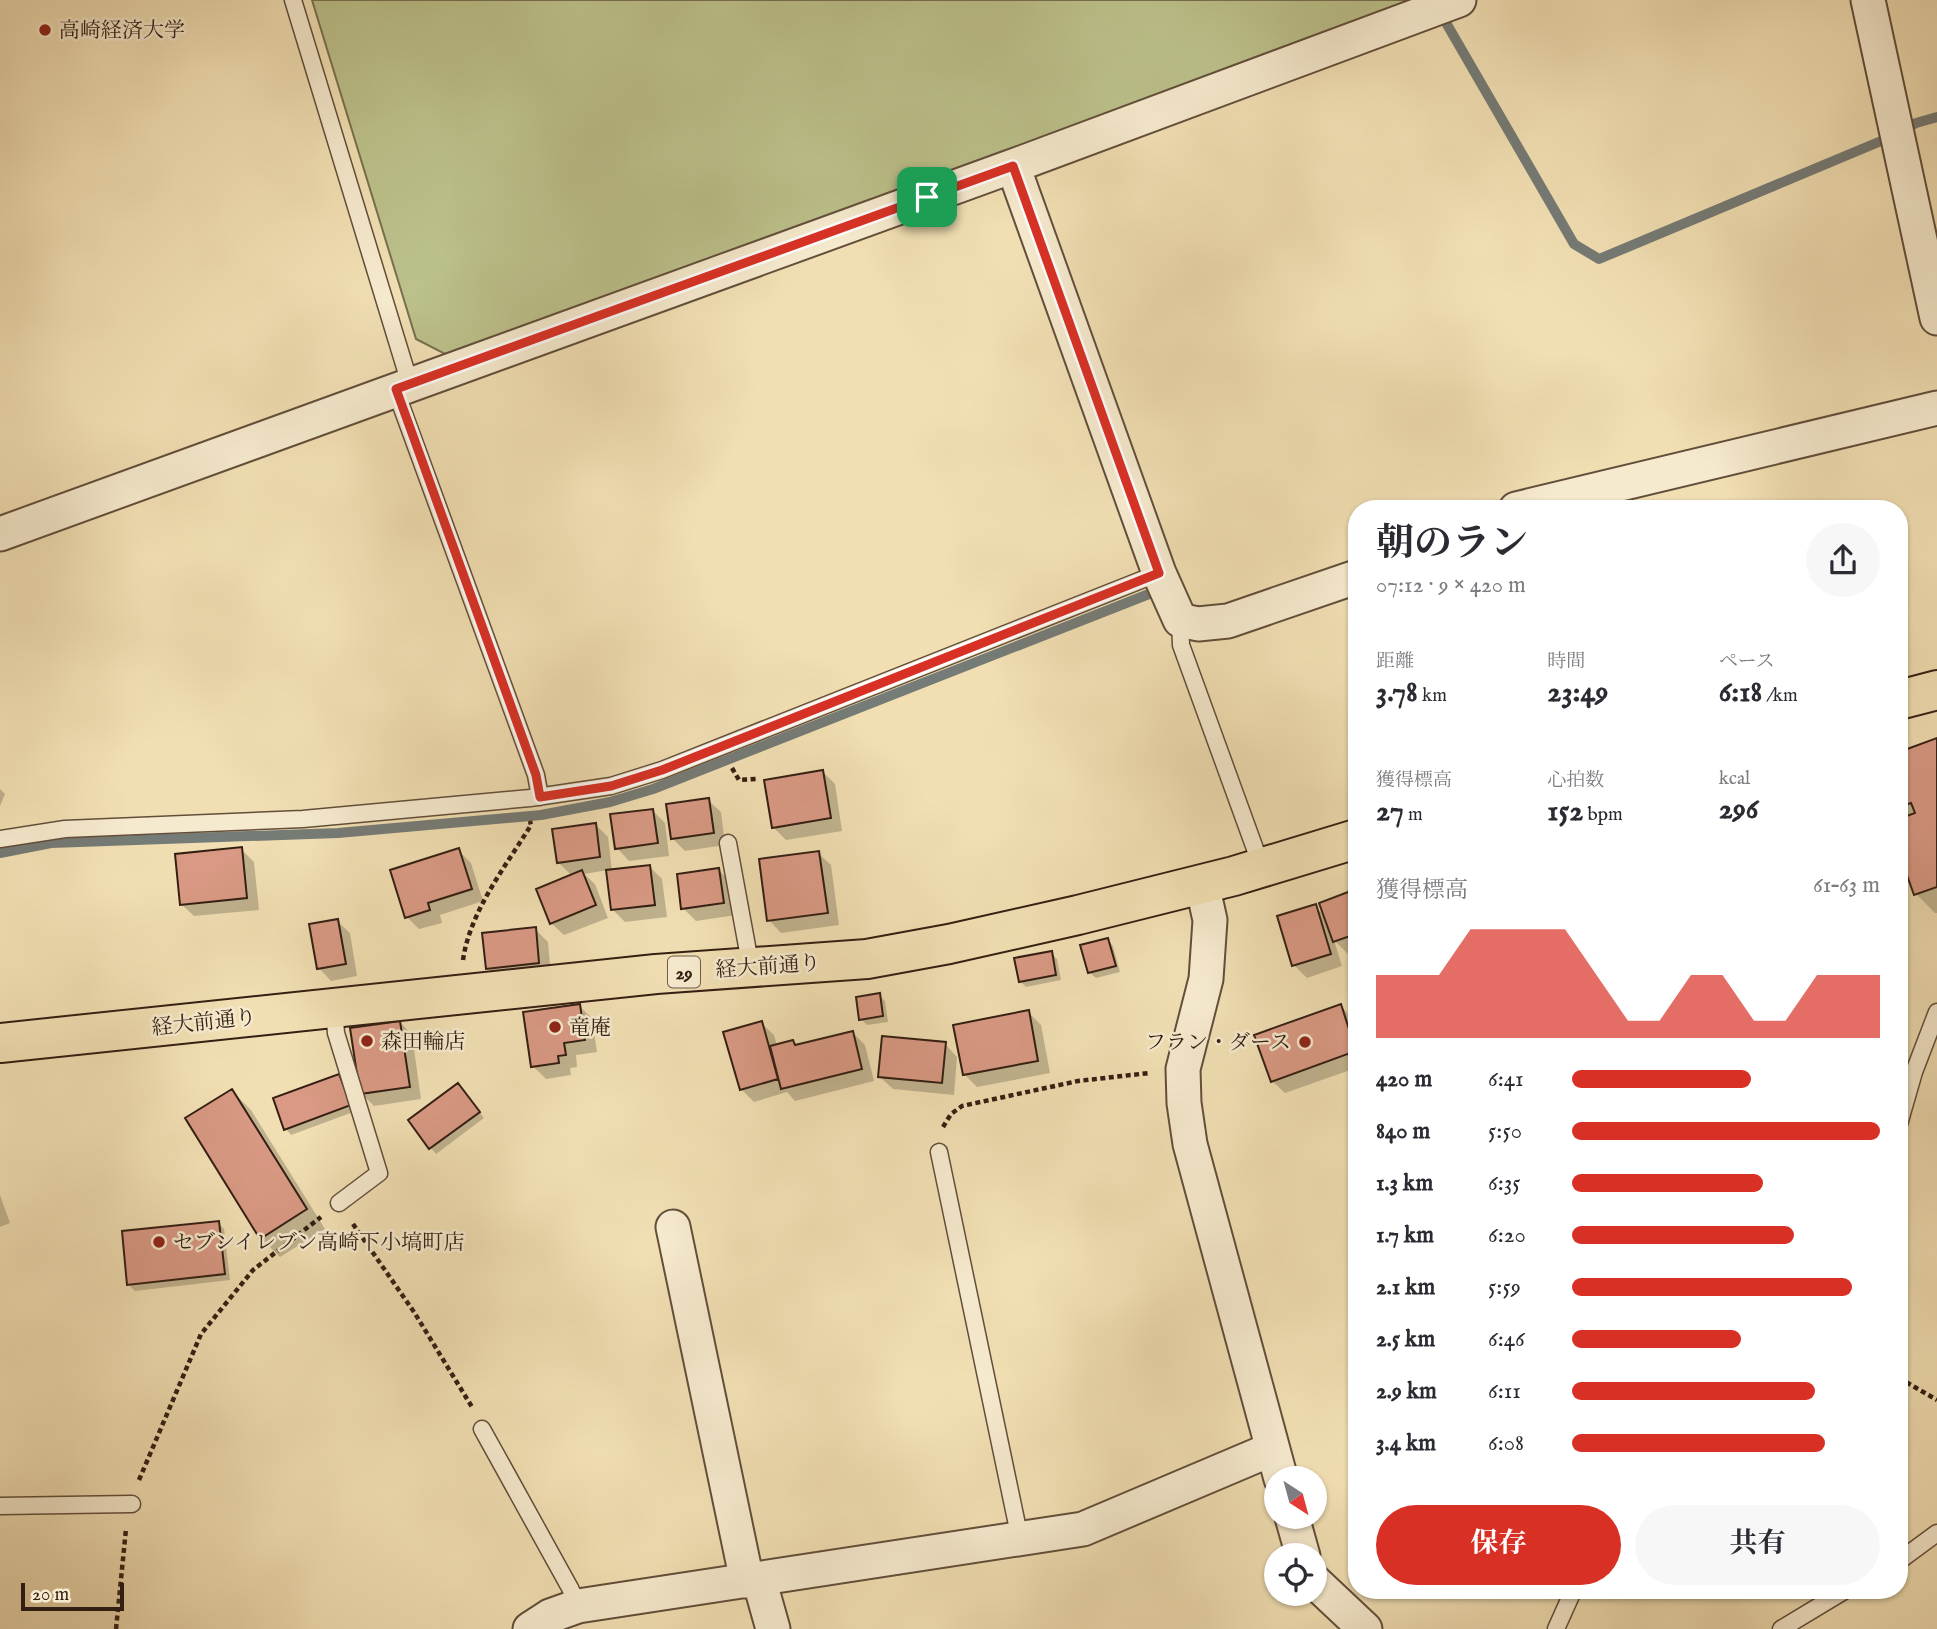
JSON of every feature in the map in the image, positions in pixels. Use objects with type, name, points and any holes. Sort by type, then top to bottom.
[{"type":"main road","points":[[1908,698],[1937,690]]},
{"type":"main road","name":"経大前通り","points":[[0,1043],[656,974],[867,958],[949,944],[1078,915],[1202,884],[1348,841]]},
{"type":"street","points":[[0,534],[1013,166],[1459,0]]},
{"type":"street","points":[[1868,0],[1937,318]]},
{"type":"street","points":[[1013,166],[1159,573],[1180,620],[1198,624],[1228,621],[1348,580]]},
{"type":"street","points":[[1554,500],[1937,408]]},
{"type":"street","points":[[530,1629],[550,1616],[578,1606],[1083,1529],[1276,1464],[1190,1144],[1184,1103],[1183,1069],[1206,979],[1210,920],[1202,884]]},
{"type":"street","points":[[673,1227],[753,1580],[773,1629]]},
{"type":"street","points":[[1327,1593],[1365,1629]]},
{"type":"lane","points":[[293,0],[403,386],[536,775],[540,797]]},
{"type":"lane","points":[[0,839],[65,829],[303,819],[540,797],[611,786],[662,770],[1159,573]]},
{"type":"lane","points":[[1180,620],[1181,645],[1262,867]]},
{"type":"lane","points":[[728,842],[751,968]]},
{"type":"lane","points":[[334,1009],[336,1033],[379,1173],[339,1203]]},
{"type":"lane","points":[[1908,1093],[1937,1012]]},
{"type":"lane","points":[[939,1152],[1020,1539]]},
{"type":"lane","points":[[482,1429],[578,1606]]},
{"type":"lane","points":[[0,1506],[132,1504]]},
{"type":"lane","points":[[1908,1554],[1937,1533]]},
{"type":"lane","points":[[1556,1629],[1569,1599]]},
{"type":"lane","points":[[1781,1629],[1831,1599]]},
{"type":"path","points":[[732,767],[739,780],[757,779]]},
{"type":"path","points":[[462,965],[465,945],[480,908],[531,825]]},
{"type":"path","points":[[939,1152],[941,1130],[951,1114],[962,1106],[1078,1081],[1183,1069]]},
{"type":"path","points":[[116,1629],[124,1538],[137,1485],[201,1334],[253,1270],[339,1203],[414,1312],[476,1414],[482,1429]]},
{"type":"path","points":[[1908,1383],[1937,1400]]},
{"type":"green space","points":[[312,0],[1417,1],[447,355],[416,339]]},
{"type":"building","points":[[1937,738],[1937,887],[1914,895],[1908,878],[1908,816],[1915,813],[1911,803],[1908,804],[1908,749]]},
{"type":"building","points":[[823,770],[831,818],[772,828],[764,780]]},
{"type":"building","points":[[709,798],[714,833],[671,839],[666,804]]},
{"type":"building","points":[[653,809],[658,843],[615,849],[610,814]]},
{"type":"building","points":[[596,823],[600,857],[557,863],[552,829]]},
{"type":"building","points":[[242,847],[247,898],[180,905],[175,854]]},
{"type":"building","points":[[459,848],[472,889],[428,903],[430,910],[405,918],[390,870]]},
{"type":"building","points":[[819,851],[828,913],[767,921],[759,859]]},
{"type":"building","points":[[650,865],[655,905],[611,910],[606,870]]},
{"type":"building","points":[[719,868],[724,903],[681,909],[677,874]]},
{"type":"building","points":[[582,870],[596,905],[550,924],[536,889]]},
{"type":"building","points":[[1348,892],[1348,937],[1333,942],[1319,903]]},
{"type":"building","points":[[1316,904],[1331,954],[1292,966],[1277,916]]},
{"type":"building","points":[[338,919],[346,964],[317,969],[309,924]]},
{"type":"building","points":[[536,927],[539,963],[486,969],[482,933]]},
{"type":"building","points":[[1108,938],[1116,966],[1088,973],[1080,945]]},
{"type":"building","points":[[1052,951],[1056,975],[1019,982],[1014,958]]},
{"type":"building","points":[[880,993],[883,1016],[859,1020],[856,997]]},
{"type":"building","points":[[580,1004],[585,1040],[564,1043],[566,1055],[558,1056],[559,1063],[531,1067],[523,1012]]},
{"type":"building","name":"フラン・ダース","points":[[1341,1004],[1348,1026],[1348,1054],[1271,1082],[1254,1035]]},
{"type":"building","points":[[1029,1010],[1038,1061],[963,1075],[953,1025]]},
{"type":"building","points":[[400,1021],[410,1087],[360,1094],[350,1028]]},
{"type":"building","points":[[762,1021],[778,1079],[740,1090],[723,1032]]},
{"type":"building","points":[[853,1031],[862,1069],[781,1089],[770,1046],[793,1040],[795,1045]]},
{"type":"building","points":[[882,1036],[946,1042],[942,1083],[878,1077]]},
{"type":"building","points":[[339,1074],[351,1105],[284,1130],[273,1098]]},
{"type":"building","points":[[458,1083],[480,1112],[429,1149],[408,1120]]},
{"type":"building","points":[[232,1089],[307,1209],[260,1239],[185,1118]]},
{"type":"building","points":[[219,1221],[225,1274],[127,1285],[122,1231]]},
{"type":"waterway","points":[[1445,21],[1574,244],[1599,259],[1881,141],[1916,123],[1937,117]]},
{"type":"waterway","points":[[0,853],[51,843],[338,833],[541,815],[610,802],[653,789],[1149,594]]},
{"type":"place","name":"高崎経済大学","points":[[45,30]]},
{"type":"place","name":"竜庵","points":[[555,1027]]},
{"type":"place","name":"森田輪店","points":[[367,1041]]},
{"type":"place","name":"フラン・ダース","points":[[1305,1042]]},
{"type":"place","name":"セブンイレブン高崎下小塙町店","points":[[159,1242]]},
{"type":"route","points":[[1013,166],[1159,573],[662,770],[611,786],[540,797],[536,775],[396,389],[927,197],[1013,166]]}]
